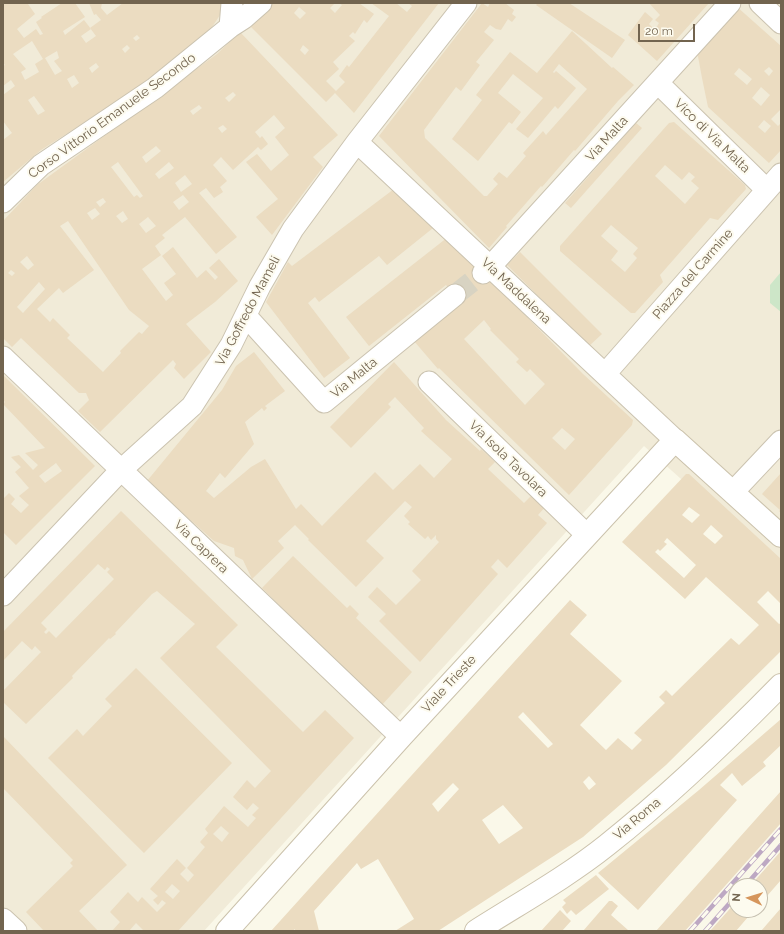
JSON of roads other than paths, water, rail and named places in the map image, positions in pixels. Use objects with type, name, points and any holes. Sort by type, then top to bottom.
[{"type":"main road","points":[[675,440],[781,536]]},
{"type":"main road","name":"Viale Trieste","points":[[227,931],[401,737],[675,440]]},
{"type":"main road","name":"Via Roma","points":[[476,931],[560,878],[606,846],[720,746],[781,685]]},
{"type":"street","points":[[230,27],[232,3]]},
{"type":"street","name":"Corso Vittorio Emanuele Secondo","points":[[3,202],[41,165],[156,88],[230,27],[244,18],[260,3]]},
{"type":"street","name":"Via Goffredo Mameli","points":[[3,595],[120,471],[192,406],[228,351],[260,286],[293,229],[357,142],[466,3]]},
{"type":"street","name":"Via Malta","points":[[487,270],[730,3]]},
{"type":"street","points":[[760,3],[781,23]]},
{"type":"street","name":"Vico di Via Malta","points":[[658,83],[767,190]]},
{"type":"street","name":"Via Maddalena","points":[[357,142],[487,270],[605,374],[675,440]]},
{"type":"street","name":"Piazza del Carmine","points":[[605,374],[781,174]]},
{"type":"street","name":"Via Malta","points":[[246,316],[324,402],[455,295]]},
{"type":"street","name":"Via Caprera","points":[[3,357],[120,471],[401,737]]},
{"type":"street","name":"Via Isola Tavolara","points":[[429,382],[587,535]]},
{"type":"street","points":[[733,492],[781,441]]},
{"type":"street","points":[[3,919],[16,931]]},
{"type":"tunnel","points":[[455,295],[483,273]]},
{"type":"railway","points":[[690,931],[781,829]]},
{"type":"railway","points":[[752,878],[781,845]]},
{"type":"railway","points":[[705,931],[728,905]]}]
